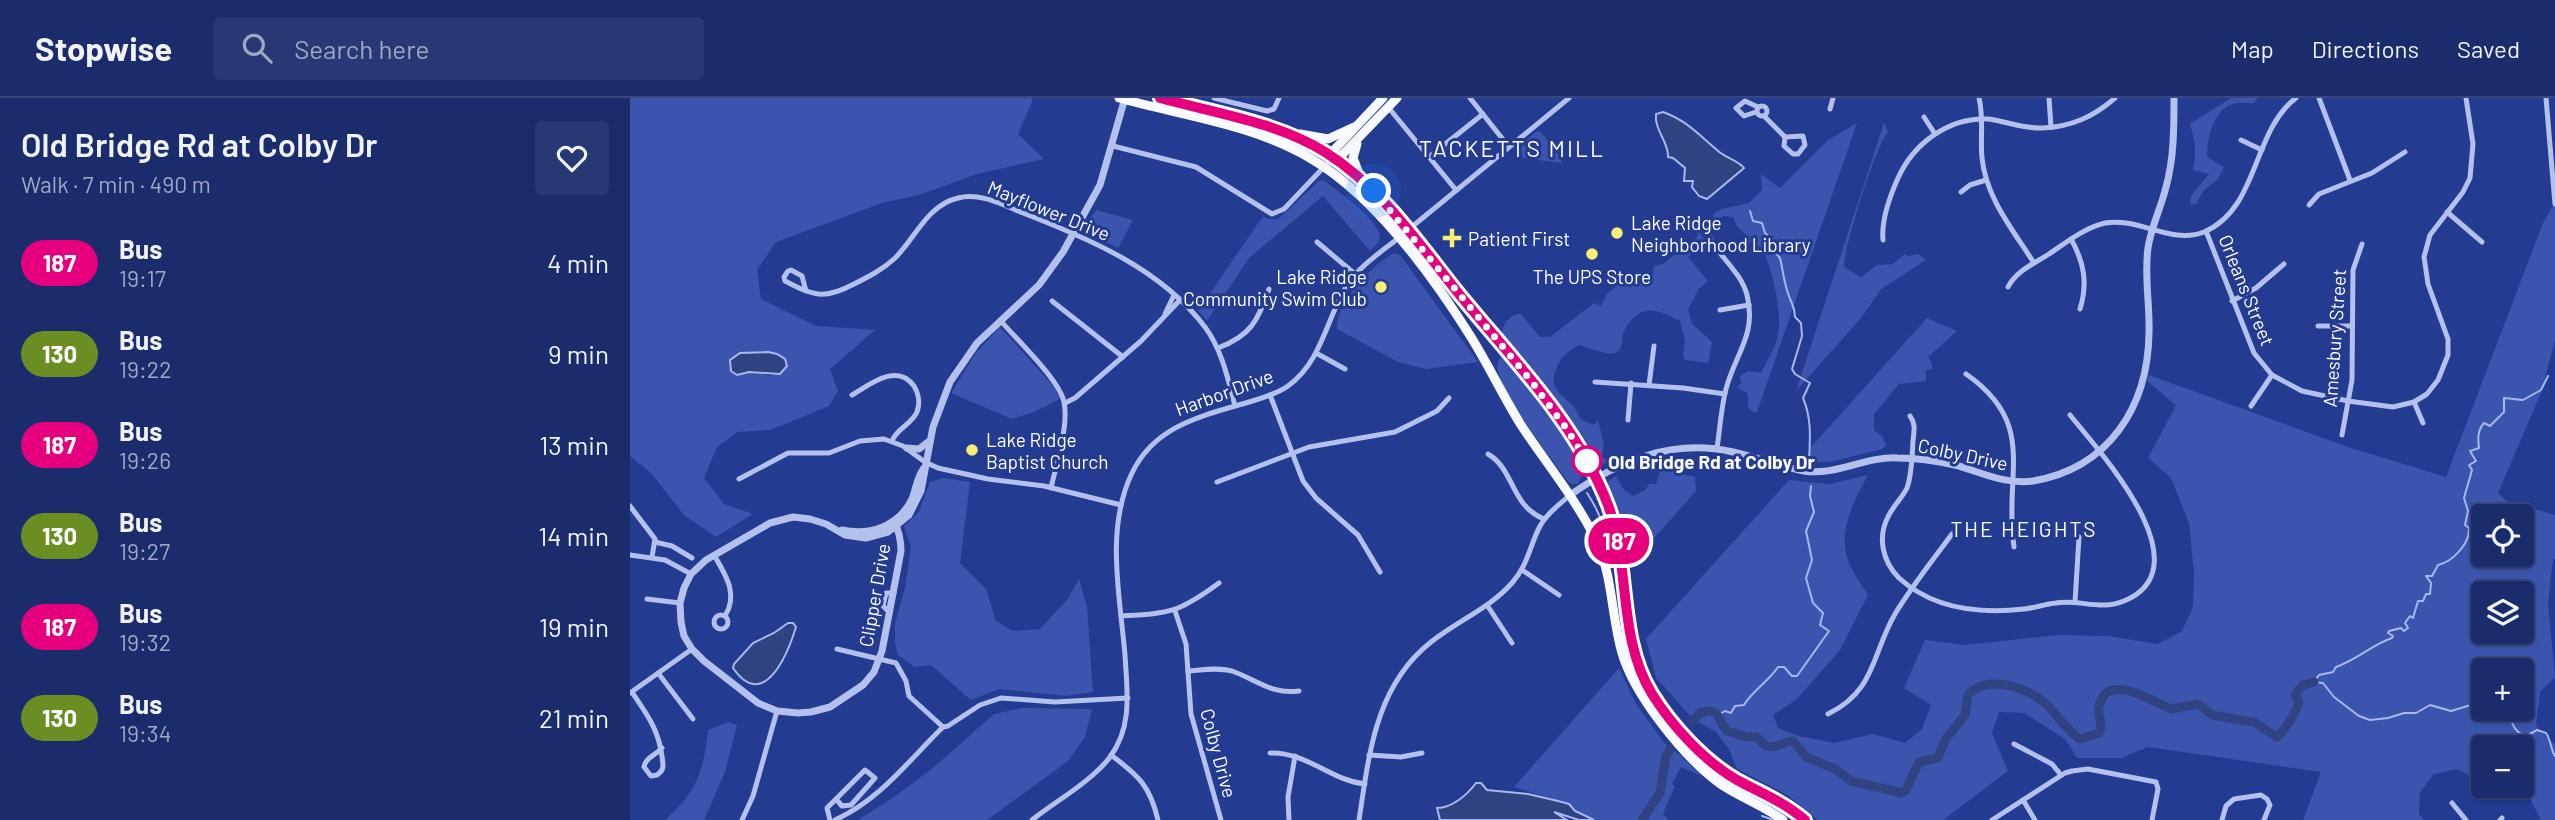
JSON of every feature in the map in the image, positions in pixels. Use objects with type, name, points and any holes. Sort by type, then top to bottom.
[{"type":"main road","points":[[1160,98],[1325,140],[1336,138],[1385,102],[1397,98]]},
{"type":"main road","points":[[1123,99],[1250,131],[1293,149],[1324,167],[1358,193],[1398,238],[1472,338],[1511,408],[1589,527],[1604,558],[1621,652],[1643,699],[1708,774],[1783,820]]},
{"type":"main road","points":[[1333,157],[1342,155],[1361,136],[1385,102]]},
{"type":"main road","points":[[1324,167],[1354,127]]},
{"type":"main road","points":[[1276,129],[1333,157],[1365,183],[1408,230],[1546,400],[1576,442],[1608,505],[1618,538],[1634,651],[1652,694],[1688,738],[1713,763],[1737,780],[1782,802],[1805,820]]},
{"type":"main road","points":[[1361,136],[1353,161],[1365,183]]},
{"type":"main road","points":[[1472,338],[1486,326]]},
{"type":"street","points":[[1214,98],[1267,111],[1274,109],[1279,98]]},
{"type":"street","points":[[1470,98],[1509,147]]},
{"type":"street","name":"Harbor Drive","points":[[1032,820],[1099,769],[1111,755],[1125,726],[1128,698],[1116,546],[1121,505],[1135,466],[1146,450],[1161,435],[1188,420],[1269,395],[1296,380],[1316,353],[1342,294],[1355,274],[1569,98]]},
{"type":"street","points":[[1767,98],[1760,108],[1759,116],[1764,116],[1785,136],[1804,138],[1805,145],[1798,154],[1793,154],[1784,146],[1785,136]]},
{"type":"street","points":[[1830,109],[1833,98]]},
{"type":"street","points":[[1979,98],[1982,158],[1986,180],[1997,206],[2034,263]]},
{"type":"street","points":[[2049,98],[2051,127]]},
{"type":"street","points":[[1883,240],[1883,222],[1899,175],[1916,151],[1935,134],[1958,123],[1981,119],[2034,128],[2051,127],[2083,120],[2115,98]]},
{"type":"street","name":"Colby Drive","points":[[1359,820],[1369,755],[1382,708],[1408,664],[1430,642],[1506,590],[1522,570],[1544,519],[1570,495],[1632,460],[1657,451],[1689,447],[1717,448],[1809,471],[1830,471],[1878,458],[1911,459],[1957,466],[2012,481],[2032,481],[2079,465],[2100,451],[2117,435],[2129,416],[2145,367],[2150,329],[2147,252],[2170,168],[2174,98]]},
{"type":"street","points":[[2008,287],[2017,274],[2087,229],[2128,222],[2181,236],[2206,231],[2223,220],[2233,209],[2277,119],[2296,98]]},
{"type":"street","points":[[2319,98],[2350,180]]},
{"type":"street","points":[[2423,423],[2414,402],[2427,394],[2438,380],[2448,355],[2448,339],[2428,284],[2424,257],[2430,235],[2467,185],[2472,168],[2472,128],[2466,98]]},
{"type":"street","points":[[2546,98],[2555,204]]},
{"type":"street","name":"Clipper Drive","points":[[680,603],[691,574],[714,555],[770,523],[784,519],[810,519],[835,528],[862,532],[877,530],[909,515],[917,501],[924,478],[924,465],[937,412],[953,378],[977,343],[1039,285],[1063,253],[1100,185],[1113,146],[1123,99]]},
{"type":"street","points":[[1385,102],[1456,190]]},
{"type":"street","points":[[1429,157],[1483,114]]},
{"type":"street","points":[[1924,117],[1935,134]]},
{"type":"street","points":[[2241,140],[2262,150]]},
{"type":"street","points":[[1113,146],[1196,167],[1272,214],[1284,209],[1324,167]]},
{"type":"street","points":[[2309,205],[2319,194],[2382,168],[2404,152]]},
{"type":"street","points":[[1961,192],[1970,185],[1986,180]]},
{"type":"street","name":"Mayflower Drive","points":[[806,291],[817,295],[836,293],[880,271],[894,259],[936,209],[962,197],[987,199],[1073,233],[1125,260],[1177,298],[1201,322],[1218,348],[1235,406]]},
{"type":"street","points":[[2448,212],[2482,242]]},
{"type":"street","points":[[1705,225],[1709,237],[1742,282],[1749,305],[1750,322],[1747,340],[1730,376],[1725,394],[1717,448]]},
{"type":"street","name":"Orleans Street","points":[[2206,231],[2254,353],[2272,374],[2302,391],[2348,401],[2393,407],[2414,402]]},
{"type":"street","points":[[2071,239],[2081,258],[2085,277],[2080,309]]},
{"type":"street","points":[[1317,242],[1355,274]]},
{"type":"street","name":"Amesbury Street","points":[[2342,435],[2351,380],[2353,270],[2362,244]]},
{"type":"street","points":[[2232,301],[2256,288],[2284,264]]},
{"type":"street","points":[[788,271],[802,276],[806,291],[785,281],[784,277],[788,271]]},
{"type":"street","points":[[1218,348],[1245,334],[1254,326],[1269,289]]},
{"type":"street","points":[[1065,403],[1075,398],[1141,341],[1177,298]]},
{"type":"street","points":[[1052,302],[1123,357]]},
{"type":"street","points":[[1720,310],[1749,305]]},
{"type":"street","points":[[1000,320],[1056,384],[1065,403],[1065,417],[1051,488]]},
{"type":"street","points":[[2318,326],[2353,326]]},
{"type":"street","points":[[1650,385],[1654,346]]},
{"type":"street","points":[[1316,353],[1345,369]]},
{"type":"street","points":[[1966,374],[1993,396],[2008,421],[2014,445],[2011,516],[2014,547]]},
{"type":"street","points":[[2251,406],[2272,374]]},
{"type":"street","points":[[852,396],[879,379],[890,376],[911,382],[919,398],[918,409],[892,441]]},
{"type":"street","points":[[1595,382],[1631,383],[1725,394]]},
{"type":"street","points":[[1628,420],[1631,383]]},
{"type":"street","points":[[1269,395],[1298,472],[1310,490],[1358,535],[1380,572]]},
{"type":"street","points":[[1217,482],[1322,444],[1395,432],[1437,411],[1449,398]]},
{"type":"street","points":[[1910,416],[1915,425],[1907,486],[1889,515],[1882,539],[1890,567],[1912,588],[1938,602],[1979,610],[2009,611],[2057,602],[2098,606],[2126,600],[2143,587],[2153,566],[2152,547],[2140,510],[2100,451],[2070,415]]},
{"type":"street","points":[[739,479],[788,453],[823,454],[864,440],[892,441],[908,448],[919,449],[929,442]]},
{"type":"street","points":[[908,448],[924,465],[974,477],[1051,488],[1121,505]]},
{"type":"street","points":[[1488,454],[1499,463],[1521,503],[1544,519]]},
{"type":"street","points":[[630,506],[653,535],[656,542],[652,557]]},
{"type":"street","name":"Clipper Drive","points":[[692,649],[751,699],[777,710],[811,712],[837,703],[869,679],[880,658],[901,551],[895,523]]},
{"type":"street","points":[[1828,714],[1854,697],[1866,683],[1888,628],[1912,588],[1952,534]]},
{"type":"street","points":[[2075,602],[2079,537]]},
{"type":"street","points":[[656,542],[673,546],[692,558]]},
{"type":"street","points":[[630,555],[652,557],[674,564],[691,574]]},
{"type":"street","points":[[714,555],[726,576],[731,592],[730,607],[725,616]]},
{"type":"street","points":[[1522,570],[1559,594]]},
{"type":"street","points":[[1122,616],[1175,611],[1219,583]]},
{"type":"street","points":[[646,599],[680,603],[682,630],[692,649],[631,692],[656,729],[662,748],[663,768],[657,775],[651,776],[644,767],[646,759],[662,748]]},
{"type":"street","points":[[1487,605],[1512,643]]},
{"type":"street","name":"Colby Drive","points":[[1175,611],[1184,635],[1191,714],[1221,820]]},
{"type":"street","points":[[836,649],[896,663],[906,681],[909,696],[943,727]]},
{"type":"street","points":[[1188,671],[1224,670],[1270,689],[1299,691]]},
{"type":"street","points":[[658,673],[693,719]]},
{"type":"street","points":[[836,799],[842,806],[851,805],[875,778],[865,770],[836,799],[827,808],[832,820],[856,810],[879,792],[943,727],[980,705],[1001,698],[1055,702],[1128,698]]},
{"type":"street","points":[[743,820],[753,796],[777,710]]},
{"type":"street","points":[[2014,744],[2052,764],[2061,775]]},
{"type":"street","points":[[1369,755],[1401,757],[1422,752]]},
{"type":"street","points":[[1270,753],[1295,756],[1313,762],[1339,778],[1364,784]]},
{"type":"street","points":[[1111,755],[1144,782],[1153,800],[1158,820]]},
{"type":"street","points":[[1289,820],[1288,797],[1295,756]]},
{"type":"street","points":[[1992,820],[2061,775],[2088,769],[2153,780],[2158,789],[2152,820]]},
{"type":"street","points":[[2222,820],[2231,800],[2260,795],[2267,799],[2270,805],[2264,820]]},
{"type":"street","points":[[2022,800],[2035,820]]},
{"type":"street","points":[[2452,803],[2466,820]]},
{"type":"shaded area","points":[[630,98],[1032,98],[1018,134],[1044,159],[977,174],[919,195],[882,203],[776,242],[757,270],[761,299],[816,326],[875,330],[830,369],[838,391],[829,406],[770,430],[738,432],[717,447],[704,478],[724,504],[753,514],[716,537],[684,515],[651,473],[630,456]],"holes":[[[768,352],[785,359],[772,376],[755,372],[739,375],[732,373],[729,362],[731,358]]]},
{"type":"shaded area","points":[[2231,98],[2258,98],[2254,103],[2230,105],[2218,116],[2210,132],[2207,157],[2224,167],[2218,179],[2204,190],[2196,204],[2190,205],[2191,196],[2209,174],[2193,170],[2195,147],[2190,124]]},
{"type":"shaded area","points":[[1663,112],[1685,124],[1720,153],[1744,168],[1707,199],[1699,196],[1692,187],[1693,181],[1684,181],[1685,168],[1668,157],[1656,120],[1656,114]]},
{"type":"shaded area","points":[[1857,123],[1757,412],[1754,412],[1748,408],[1748,394],[1737,387],[1742,382],[1739,377],[1748,371],[1761,373],[1774,347],[1779,328],[1776,293],[1763,248],[1748,242],[1748,237],[1737,226],[1733,217],[1723,216],[1714,222],[1713,214],[1722,209],[1749,203],[1762,190],[1761,174],[1780,188],[1828,140]]},
{"type":"shaded area","points":[[1884,123],[1888,132],[1876,155],[1862,197],[1844,267],[1861,277],[1877,265],[1893,264],[1905,254],[1918,254],[1926,260],[1881,289],[1861,318],[1796,391]]},
{"type":"shaded area","points":[[1537,131],[1541,132],[1561,157],[1562,163],[1524,158],[1517,154],[1517,147]]},
{"type":"shaded area","points":[[1323,180],[1354,204],[1376,227],[1380,236],[1376,245],[1370,251],[1323,196],[1249,258],[1207,321],[1198,311],[1263,216],[1278,219]]},
{"type":"shaded area","points":[[2555,202],[2555,340],[2541,393],[2498,493],[2507,501],[2517,504],[2471,504],[2471,567],[2534,567],[2534,509],[2555,515],[2555,559],[2548,603],[2555,677],[2540,692],[2536,726],[2555,745],[2555,820],[2541,820],[2530,798],[2534,798],[2534,735],[2471,735],[2471,776],[2457,769],[2434,774],[2420,792],[2419,814],[2424,820],[2303,820],[2321,772],[2148,747],[2121,758],[2077,758],[2065,739],[2024,713],[1999,712],[1992,733],[2008,771],[1943,820],[1818,820],[1789,796],[1737,769],[1729,749],[1716,732],[1693,719],[1656,678],[1646,639],[1789,480],[1830,484],[1868,475],[1852,507],[1845,542],[1850,565],[1868,595],[1840,650],[1796,700],[1773,715],[1778,728],[1799,736],[1834,743],[1873,734],[1905,743],[1922,729],[1931,705],[1904,688],[1925,640],[1965,645],[2057,635],[2108,636],[2158,644],[2182,631],[2193,607],[2194,572],[2189,523],[2171,478],[2148,458],[2176,405],[2147,381],[2149,375],[2348,447],[2446,477],[2543,223]]},
{"type":"shaded area","points":[[1096,210],[1133,220],[1118,248],[1085,231],[1085,226]]},
{"type":"shaded area","points":[[1696,229],[1707,242],[1688,257],[1708,281],[1699,289],[1688,309],[1692,324],[1712,342],[1708,363],[1685,360],[1685,340],[1680,321],[1661,312],[1649,310],[1631,320],[1618,352],[1612,354],[1579,345],[1558,365],[1554,375],[1557,390],[1573,406],[1580,419],[1594,425],[1598,420],[1604,444],[1602,457],[1609,462],[1598,463],[1579,433],[1501,334],[1503,327],[1510,318],[1521,314],[1540,337],[1550,337],[1594,303],[1601,306],[1607,294],[1627,277],[1648,278],[1653,273],[1654,266],[1663,264],[1698,236]]},
{"type":"shaded area","points":[[1394,253],[1400,255],[1478,362],[1426,369],[1398,362],[1337,329],[1342,307],[1357,285]]},
{"type":"shaded area","points":[[1927,318],[1957,331],[1928,357],[1932,369],[1926,370],[1926,381],[1899,384],[1874,414],[1874,430],[1883,437],[1886,446],[1830,462],[1805,461],[1812,446]]},
{"type":"shaded area","points":[[1000,327],[1054,387],[1060,399],[1012,419],[951,393],[976,353]]},
{"type":"shaded area","points":[[768,352],[785,359],[787,366],[780,374],[749,372],[737,375],[731,371],[730,360],[740,353]]},
{"type":"shaded area","points":[[1502,356],[1535,393],[1570,446],[1583,473],[1578,484],[1571,484],[1566,479],[1509,396],[1497,369]]},
{"type":"shaded area","points":[[1668,457],[1680,468],[1682,474],[1695,477],[1696,491],[1631,564],[1622,521],[1606,483],[1616,476],[1624,490],[1633,496],[1645,490],[1649,484],[1656,484],[1664,458]]},
{"type":"shaded area","points":[[943,478],[970,482],[960,563],[986,589],[996,621],[1013,631],[1040,629],[1067,600],[1079,579],[1087,607],[1093,692],[1066,696],[999,689],[971,700],[931,665],[915,667],[898,655],[895,624],[905,588],[911,547],[904,526],[919,512],[930,482]]},
{"type":"shaded area","points":[[788,623],[793,623],[796,627],[787,651],[773,674],[764,682],[755,684],[744,680],[733,668],[734,664],[753,643]]},
{"type":"shaded area","points":[[1619,668],[1636,704],[1666,745],[1702,776],[1681,767],[1672,784],[1675,786],[1663,814],[1669,820],[1594,820],[1575,811],[1569,804],[1514,787]]},
{"type":"shaded area","points":[[1022,708],[1092,709],[1085,737],[1068,761],[987,820],[858,820],[933,768],[994,714]]},
{"type":"shaded area","points":[[728,722],[737,725],[725,772],[704,820],[665,820],[684,800],[697,780],[704,758],[708,730]]},
{"type":"shaded area","points":[[1476,783],[1481,783],[1487,790],[1528,794],[1569,804],[1575,811],[1594,820],[1579,820],[1554,812],[1567,820],[1440,820],[1437,808],[1459,800]]},
{"type":"waterway","points":[[1750,211],[1753,221],[1762,223],[1765,233],[1776,243],[1773,250],[1780,258],[1795,317],[1801,323],[1802,336],[1792,369],[1795,374],[1810,383],[1803,398],[1809,421],[1809,462]]},
{"type":"waterway","points":[[2471,705],[2451,711],[2430,705],[2416,713],[2370,720],[2359,716],[2334,697],[2323,683],[2314,682],[2319,675],[2333,672],[2336,667],[2392,638],[2389,631],[2401,628],[2404,631],[2408,628],[2405,623],[2410,616],[2413,618],[2418,601],[2423,601],[2426,594],[2430,594],[2431,583],[2426,576],[2432,576],[2438,565],[2454,556],[2467,540],[2469,528],[2465,525],[2468,511],[2464,498],[2472,470],[2469,465],[2476,461],[2470,451],[2479,448],[2478,435],[2482,426],[2484,423],[2490,426],[2504,412],[2504,398],[2523,400],[2541,390],[2548,376]]},
{"type":"waterway","points":[[1718,715],[1725,711],[1731,713],[1735,706],[1744,705],[1778,667],[1784,667],[1792,676],[1797,676],[1829,631],[1820,625],[1823,613],[1813,603],[1806,578],[1812,560],[1806,531],[1814,512],[1810,496],[1811,486]]},
{"type":"waterway","points":[[1587,493],[1597,510],[1610,547],[1618,586],[1624,645]]},
{"type":"waterway","points":[[1693,721],[1700,713],[1712,711],[1718,715],[1727,731],[1757,737],[1771,747],[1793,741],[1806,757],[1835,769],[1851,781],[1902,793],[1919,762],[1938,758],[1945,740],[1965,715],[1968,695],[1985,685],[2006,685],[2037,697],[2080,739],[2099,733],[2099,706],[2111,690],[2132,692],[2171,709],[2198,704],[2212,715],[2254,722],[2277,737],[2296,711],[2299,701],[2295,695],[2303,685],[2314,682]]},
{"type":"waterway","points":[[2512,721],[2518,732],[2526,736],[2537,730],[2546,733],[2555,756]]},
{"type":"waterway","points":[[1642,820],[1660,793],[1666,756],[1671,748]]},
{"type":"waterway","points":[[1721,778],[1763,800]]},
{"type":"waterway","points":[[1765,801],[1794,820]]},
{"type":"waterway","points":[[1762,816],[1774,820]]},
{"type":"bus line","name":"187","points":[[1160,98],[1265,125],[1293,136],[1333,157],[1384,202],[1546,400],[1576,442],[1596,478],[1618,538],[1636,659],[1656,699],[1693,744],[1713,763],[1737,780],[1782,802],[1805,820]]},
{"type":"place","name":"Lake Ridge Neighborhood Library","points":[[1617,233]]},
{"type":"place","name":"Patient First","points":[[1452,238]]},
{"type":"place","name":"The UPS Store","points":[[1592,254]]},
{"type":"place","name":"Lake Ridge Community Swim Club","points":[[1381,287]]},
{"type":"place","name":"Lake Ridge Baptist Church","points":[[972,450]]},
{"type":"place","name":"Old Bridge Rd at Colby Dr","points":[[1587,461]]},
{"type":"district","name":"TACKETTS MILL","points":[[1512,148]]},
{"type":"district","name":"THE HEIGHTS","points":[[2024,528]]},
{"type":"route","points":[[1374,191],[1532,382],[1587,461]]}]
